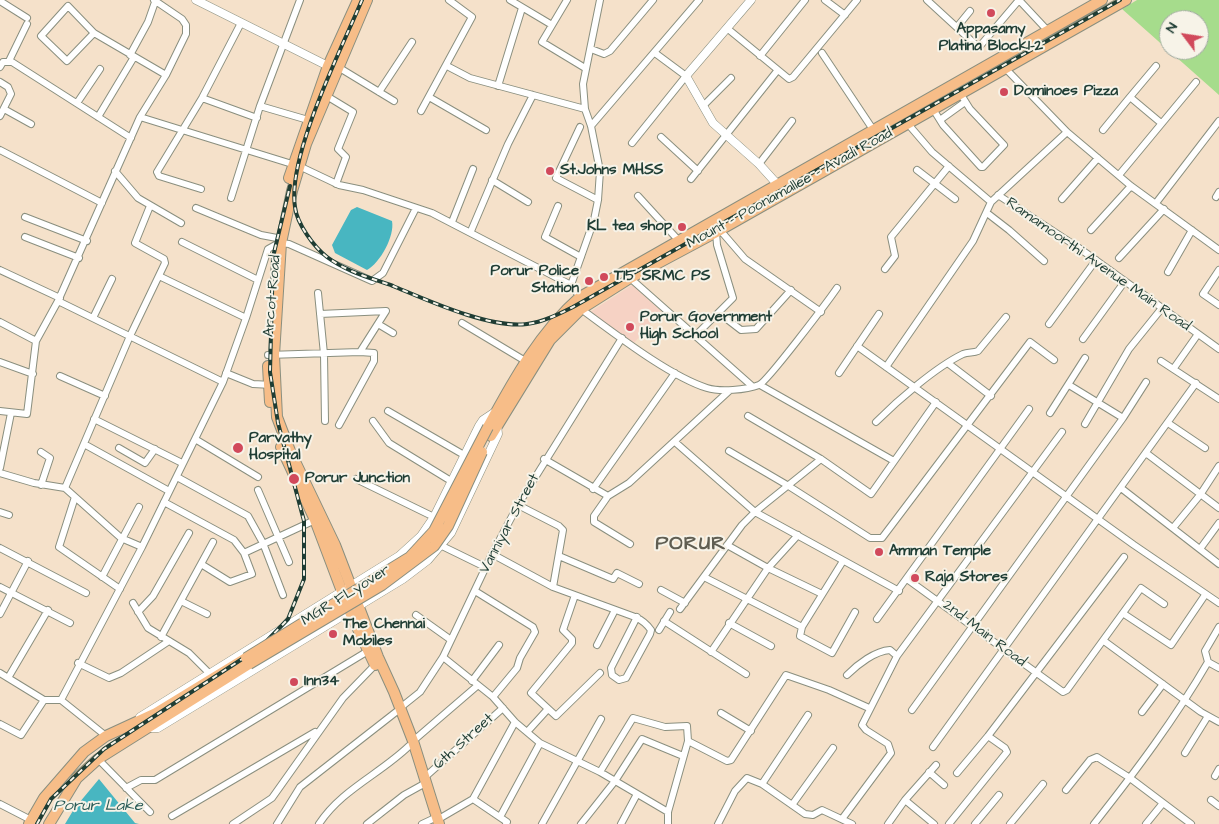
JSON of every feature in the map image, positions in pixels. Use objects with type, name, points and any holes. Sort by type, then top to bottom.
[{"type":"main road","name":"Arcot Road","points":[[296,165],[326,95],[333,67],[358,0]]},
{"type":"main road","name":"Arcot Road","points":[[347,590],[279,441],[272,419],[271,355],[278,242],[308,120],[367,0]]},
{"type":"main road","name":"Mount - Poonamallee - Avadi Road","points":[[822,166],[874,131],[1102,0]]},
{"type":"main road","name":"Mount - Poonamallee - Avadi Road","points":[[492,429],[550,340],[581,309],[630,278],[680,242],[775,190],[908,124],[933,109],[963,98],[1005,68],[1126,0]]},
{"type":"main road","name":"Mount - Poonamallee - Avadi Road","points":[[497,411],[527,362],[561,313],[580,298],[661,257],[718,231],[775,190]]},
{"type":"main road","name":"Arcot Road","points":[[271,385],[277,417],[283,434],[321,513],[347,590]]},
{"type":"main road","name":"MGR FLyover","points":[[134,722],[157,717],[382,585],[429,550],[448,526],[492,429],[497,411]]},
{"type":"main road","points":[[347,590],[411,744],[424,781],[433,821]]},
{"type":"main road","points":[[354,608],[368,651],[398,710]]},
{"type":"main road","points":[[303,617],[312,633]]},
{"type":"main road","name":"MGR FLyover","points":[[148,728],[157,717]]},
{"type":"main road","points":[[30,822],[44,798],[67,769],[84,752],[106,736],[134,722]]},
{"type":"main road","points":[[49,824],[77,778],[98,760],[148,728]]},
{"type":"street","points":[[196,0],[333,67],[380,92],[394,102]]},
{"type":"street","points":[[231,198],[260,106],[300,0]]},
{"type":"street","points":[[510,0],[552,25]]},
{"type":"street","points":[[567,0],[542,42],[585,68]]},
{"type":"street","points":[[571,285],[594,220],[598,200],[600,171],[591,126],[585,109],[583,84],[600,0]]},
{"type":"street","points":[[591,49],[604,54],[610,51],[653,0]]},
{"type":"street","points":[[591,126],[699,0]]},
{"type":"street","points":[[632,143],[751,0]]},
{"type":"street","points":[[760,56],[805,0]]},
{"type":"street","points":[[825,0],[846,15]]},
{"type":"street","points":[[728,29],[789,79],[793,77],[857,0]]},
{"type":"street","points":[[927,0],[976,45],[980,46],[1019,0],[1048,31]]},
{"type":"street","points":[[0,411],[27,414],[36,341],[59,299],[86,241],[140,117],[166,75],[186,34],[186,25],[182,19],[154,1],[148,22],[132,56],[98,117]]},
{"type":"street","points":[[421,111],[472,17],[453,1]]},
{"type":"street","points":[[0,2],[27,21],[9,61]]},
{"type":"street","points":[[94,33],[67,61],[41,36],[68,6],[94,33],[166,75]]},
{"type":"street","points":[[498,86],[522,8]]},
{"type":"street","points":[[957,28],[970,11]]},
{"type":"street","points":[[201,189],[157,174],[202,98],[242,23]]},
{"type":"street","points":[[380,92],[412,42]]},
{"type":"street","points":[[655,53],[686,76],[713,123],[759,164],[775,190]]},
{"type":"street","points":[[822,53],[874,131]]},
{"type":"street","points":[[0,67],[3,62],[9,61],[131,138]]},
{"type":"street","points":[[447,66],[470,78],[585,109]]},
{"type":"street","points":[[1103,130],[1156,66]]},
{"type":"street","points":[[1005,68],[1068,132],[1098,158],[1131,186],[1164,208],[1219,250]]},
{"type":"street","points":[[77,103],[100,69]]},
{"type":"street","points":[[691,178],[777,71]]},
{"type":"street","points":[[703,106],[731,78]]},
{"type":"street","points":[[0,82],[11,91],[0,116]]},
{"type":"street","points":[[1119,175],[1196,82]]},
{"type":"street","points":[[326,95],[353,112],[338,149],[346,157],[336,184]]},
{"type":"street","points":[[471,231],[492,180],[533,95]]},
{"type":"street","points":[[429,97],[486,130]]},
{"type":"street","points":[[1130,97],[1161,123]]},
{"type":"street","points":[[202,98],[257,118]]},
{"type":"street","points":[[933,109],[940,120],[981,167],[1004,145],[963,98],[940,120]]},
{"type":"street","points":[[260,106],[308,120]]},
{"type":"street","points":[[4,110],[31,124]]},
{"type":"street","points":[[140,117],[296,165],[336,184],[363,190],[452,222],[571,285],[580,298]]},
{"type":"street","points":[[759,164],[792,121]]},
{"type":"street","points":[[1156,203],[1219,121]]},
{"type":"street","points":[[908,124],[932,152],[991,202]]},
{"type":"street","points":[[580,127],[556,178],[598,200]]},
{"type":"street","points":[[886,367],[973,241],[991,202],[1068,132]]},
{"type":"street","points":[[661,137],[698,171]]},
{"type":"street","points":[[0,150],[102,204]]},
{"type":"street","points":[[1062,199],[1098,158]]},
{"type":"street","points":[[885,269],[895,256],[890,237],[949,166]]},
{"type":"street","points":[[452,222],[473,169]]},
{"type":"street","points":[[917,170],[955,199]]},
{"type":"street","points":[[115,171],[130,191],[150,206],[181,223]]},
{"type":"street","points":[[492,180],[528,202]]},
{"type":"street","points":[[1091,230],[1131,186]]},
{"type":"street","points":[[638,196],[680,242]]},
{"type":"street","name":"Ramamoorthi Avenue Main Road","points":[[998,196],[1096,260],[1219,349]]},
{"type":"street","points":[[65,488],[130,336],[165,263],[164,259],[137,246],[135,240],[150,206]]},
{"type":"street","points":[[558,206],[545,237],[581,257]]},
{"type":"street","points":[[196,208],[278,242],[289,244],[372,281],[383,273],[416,208]]},
{"type":"street","points":[[1119,258],[1164,208]]},
{"type":"street","points":[[986,212],[1010,230],[1044,262]]},
{"type":"street","points":[[25,217],[86,241]]},
{"type":"street","points":[[1168,272],[1192,230]]},
{"type":"street","points":[[718,231],[746,259],[821,312]]},
{"type":"street","points":[[696,335],[733,298],[717,244],[718,231]]},
{"type":"street","points":[[25,237],[78,258]]},
{"type":"street","points":[[182,242],[258,280]]},
{"type":"street","points":[[61,700],[78,663],[142,547],[223,382],[269,248],[278,242]]},
{"type":"street","points":[[1049,324],[1096,260]]},
{"type":"street","points":[[0,270],[223,382]]},
{"type":"street","points":[[1219,270],[1203,294],[1219,306]]},
{"type":"street","points":[[159,276],[246,318]]},
{"type":"street","points":[[630,278],[756,386],[894,461]]},
{"type":"street","points":[[93,318],[112,280]]},
{"type":"street","points":[[1083,339],[1125,281]]},
{"type":"street","points":[[581,309],[676,373],[707,388],[729,391],[756,386],[821,312],[837,288]]},
{"type":"street","points":[[718,313],[741,330],[756,329],[791,290]]},
{"type":"street","points":[[318,293],[324,354],[324,421]]},
{"type":"street","points":[[320,314],[389,308],[360,352]]},
{"type":"street","points":[[1085,424],[1129,349],[1162,308]]},
{"type":"street","points":[[839,373],[879,314]]},
{"type":"street","points":[[876,422],[915,387],[964,354],[978,351],[1006,317]]},
{"type":"street","points":[[0,322],[36,341]]},
{"type":"street","points":[[462,323],[527,362]]},
{"type":"street","points":[[378,324],[393,333]]},
{"type":"street","points":[[1174,368],[1198,334]]},
{"type":"street","name":"Vanniyar Street","points":[[277,824],[300,787],[416,697],[443,657],[485,567],[544,459],[622,338]]},
{"type":"street","points":[[729,451],[788,485],[870,538],[882,538],[1030,342],[1054,360]]},
{"type":"street","points":[[857,346],[1099,520],[1219,603]]},
{"type":"street","points":[[271,355],[373,352],[376,357],[340,425]]},
{"type":"street","points":[[1050,413],[1069,386],[1085,358]]},
{"type":"street","points":[[1161,360],[1219,399]]},
{"type":"street","points":[[0,362],[33,374]]},
{"type":"street","points":[[949,364],[991,396]]},
{"type":"street","points":[[592,489],[676,373]]},
{"type":"street","points":[[226,374],[253,384],[271,385]]},
{"type":"street","points":[[60,376],[104,396]]},
{"type":"street","points":[[912,710],[1146,382]]},
{"type":"street","points":[[933,747],[1099,520],[1196,383]]},
{"type":"street","points":[[1069,386],[1122,418]]},
{"type":"street","points":[[630,544],[594,522],[594,516],[608,496],[629,483],[729,391]]},
{"type":"street","points":[[748,416],[821,459],[871,494],[936,402]]},
{"type":"street","points":[[878,620],[1002,450],[1029,409]]},
{"type":"street","points":[[388,411],[464,455]]},
{"type":"street","points":[[134,722],[142,714],[347,590],[382,567],[422,536],[434,517],[451,480],[483,420],[497,411]]},
{"type":"street","points":[[0,468],[11,413]]},
{"type":"street","points":[[94,419],[182,464]]},
{"type":"street","points":[[373,420],[389,444],[451,480]]},
{"type":"street","points":[[1168,423],[1205,448]]},
{"type":"street","points":[[148,728],[158,728],[392,585],[428,560],[452,533],[498,434],[492,429]]},
{"type":"street","points":[[842,820],[891,753],[888,744],[862,725],[897,656],[940,601],[1062,432]]},
{"type":"street","points":[[195,440],[258,477]]},
{"type":"street","points":[[675,442],[755,512],[899,591]]},
{"type":"street","points":[[84,444],[169,491]]},
{"type":"street","points":[[119,448],[145,463],[155,449]]},
{"type":"street","points":[[41,452],[50,458],[41,485]]},
{"type":"street","points":[[1146,453],[1219,508]]},
{"type":"street","points":[[544,459],[592,489],[608,496]]},
{"type":"street","points":[[661,590],[682,606],[728,544],[755,512],[821,459]]},
{"type":"street","points":[[1173,528],[1200,495],[1219,466]]},
{"type":"street","points":[[0,473],[41,485],[65,488],[121,538],[142,547]]},
{"type":"street","points":[[177,477],[248,516],[263,543],[283,595]]},
{"type":"street","points":[[356,479],[434,517]]},
{"type":"street","points":[[1122,488],[1219,564]]},
{"type":"street","points":[[258,490],[290,562]]},
{"type":"street","points":[[75,497],[59,548],[120,589]]},
{"type":"street","points":[[164,502],[232,538],[244,553],[252,574],[230,582],[201,564]]},
{"type":"street","points":[[518,505],[562,528],[564,533],[553,587]]},
{"type":"street","points":[[102,577],[139,507]]},
{"type":"street","points":[[0,512],[9,515]]},
{"type":"street","points":[[244,553],[315,520]]},
{"type":"street","points":[[1200,549],[1219,523]]},
{"type":"street","points":[[138,612],[153,596],[189,533]]},
{"type":"street","points":[[711,652],[768,568],[798,535]]},
{"type":"street","points":[[160,637],[213,542]]},
{"type":"street","points":[[728,544],[768,568],[822,594]]},
{"type":"street","points":[[442,546],[485,567]]},
{"type":"street","points":[[0,548],[86,593]]},
{"type":"street","points":[[492,554],[553,587],[637,618],[646,624],[650,634],[626,678],[619,680],[612,675],[611,668],[637,618]]},
{"type":"street","points":[[559,556],[613,579],[617,573],[639,584]]},
{"type":"street","points":[[957,773],[988,736],[1124,557]]},
{"type":"street","points":[[0,614],[13,593],[28,561]]},
{"type":"street","points":[[843,561],[802,627],[800,636],[830,654],[855,612]]},
{"type":"street","points":[[382,567],[392,585]]},
{"type":"street","points":[[704,577],[802,627]]},
{"type":"street","name":"2nd Main Road","points":[[907,579],[940,601],[1059,691],[1067,690],[1104,641]]},
{"type":"street","points":[[0,587],[70,623]]},
{"type":"street","points":[[1164,604],[1142,588],[1104,641],[1186,701],[1219,722]]},
{"type":"street","points":[[475,591],[533,627],[535,632],[520,658],[518,668],[493,697]]},
{"type":"street","points":[[575,595],[563,630],[572,640],[572,643],[531,693],[554,716],[559,715],[600,673]]},
{"type":"street","points":[[1124,614],[1171,645],[1205,595]]},
{"type":"street","points":[[181,601],[207,614]]},
{"type":"street","points":[[133,603],[148,628],[189,653],[210,674]]},
{"type":"street","points":[[8,678],[48,610]]},
{"type":"street","points":[[597,645],[615,610]]},
{"type":"street","points":[[659,630],[670,612]]},
{"type":"street","points":[[416,616],[451,640]]},
{"type":"street","points":[[664,621],[746,674]]},
{"type":"street","points":[[729,623],[771,646]]},
{"type":"street","points":[[1094,824],[1186,701],[1208,662],[1205,651],[1219,627]]},
{"type":"street","points":[[78,663],[109,678],[120,673],[169,641]]},
{"type":"street","points":[[318,824],[334,804],[383,769],[475,684],[499,645]]},
{"type":"street","points":[[847,675],[864,661],[883,651],[890,650],[897,656]]},
{"type":"street","points":[[126,788],[141,780],[155,780],[368,651]]},
{"type":"street","points":[[443,657],[493,697],[515,722],[540,743],[578,760],[668,812]]},
{"type":"street","points":[[1208,662],[1219,668]]},
{"type":"street","points":[[233,824],[272,798],[342,698],[375,665]]},
{"type":"street","points":[[0,673],[44,700],[61,700],[74,713],[106,736]]},
{"type":"street","points":[[688,741],[729,761],[786,675],[829,690],[869,708]]},
{"type":"street","points":[[1142,712],[1163,684]]},
{"type":"street","points":[[0,724],[21,735],[44,700]]},
{"type":"street","name":"6th Street","points":[[367,824],[424,781],[503,708]]},
{"type":"street","points":[[527,732],[547,710]]},
{"type":"street","points":[[720,713],[750,731]]},
{"type":"street","points":[[762,784],[808,715]]},
{"type":"street","points":[[1185,753],[1208,716]]},
{"type":"street","points":[[600,772],[635,718],[665,727],[686,726],[688,728],[688,741],[668,812],[668,824]]},
{"type":"street","points":[[542,824],[601,719]]},
{"type":"street","points":[[433,821],[473,799],[515,722]]},
{"type":"street","points":[[172,816],[318,730]]},
{"type":"street","points":[[948,824],[1007,752],[1005,748],[988,736]]},
{"type":"street","points":[[581,824],[615,781],[642,739],[683,756]]},
{"type":"street","points":[[500,817],[540,743]]},
{"type":"street","points":[[792,805],[833,748]]},
{"type":"street","points":[[1066,790],[1093,757],[1102,758],[1191,824]]},
{"type":"street","points":[[98,760],[150,812]]},
{"type":"street","points":[[888,824],[936,765]]},
{"type":"street","points":[[1215,776],[1219,769]]},
{"type":"street","points":[[930,772],[944,785]]},
{"type":"street","points":[[718,824],[744,780],[749,778],[762,784],[809,815],[822,810],[852,824]]},
{"type":"street","points":[[1010,824],[1044,784]]},
{"type":"street","points":[[621,824],[637,794]]},
{"type":"street","points":[[975,824],[999,794]]},
{"type":"street","points":[[473,799],[507,822],[506,824]]},
{"type":"street","points":[[906,800],[934,824]]},
{"type":"street","points":[[1212,800],[1219,806]]},
{"type":"street","points":[[1146,824],[1163,803]]},
{"type":"street","points":[[0,804],[30,822]]},
{"type":"street","points":[[1016,818],[1022,824]]},
{"type":"shaded area","name":"Porur Government High School","points":[[632,285],[661,311],[634,343],[590,312]]},
{"type":"green space","points":[[1137,0],[1219,0],[1219,95],[1180,60],[1209,60],[1209,10],[1159,10],[1159,42],[1122,9]]},
{"type":"water","points":[[357,207],[392,221],[391,234],[386,248],[377,262],[367,270],[335,253],[332,245],[351,210]]},
{"type":"water","name":"Porur Lake","points":[[99,779],[135,823],[139,824],[65,824],[74,809]]},
{"type":"railway","points":[[362,0],[329,74],[307,132],[299,160],[295,186],[295,207],[299,221],[317,247],[327,257],[343,267],[459,312],[477,318],[512,324],[527,324],[539,321],[573,307],[1120,0]]},
{"type":"railway","points":[[37,824],[51,799],[104,749],[262,646],[288,619],[304,579],[304,521],[278,423],[270,372],[273,257],[290,186]]},
{"type":"place","name":"Appasamy Platina Block1-2","points":[[991,13]]},
{"type":"place","name":"Dominoes Pizza","points":[[1004,92]]},
{"type":"place","name":"St.Johns MHSS","points":[[550,171]]},
{"type":"place","name":"KL tea shop","points":[[682,227]]},
{"type":"place","name":"T15 SRMC PS","points":[[604,277]]},
{"type":"place","name":"Porur Police Station","points":[[589,281]]},
{"type":"place","name":"Porur Government High School","points":[[630,327]]},
{"type":"place","name":"Parvathy Hospital","points":[[238,448]]},
{"type":"place","name":"Porur Junction","points":[[294,479]]},
{"type":"place","name":"Amman Temple","points":[[879,552]]},
{"type":"place","name":"Raja Stores","points":[[915,578]]},
{"type":"place","name":"The Chennai Mobiles","points":[[333,634]]},
{"type":"place","name":"Inn34","points":[[294,682]]},
{"type":"district","name":"PORUR","points":[[691,545]]}]
